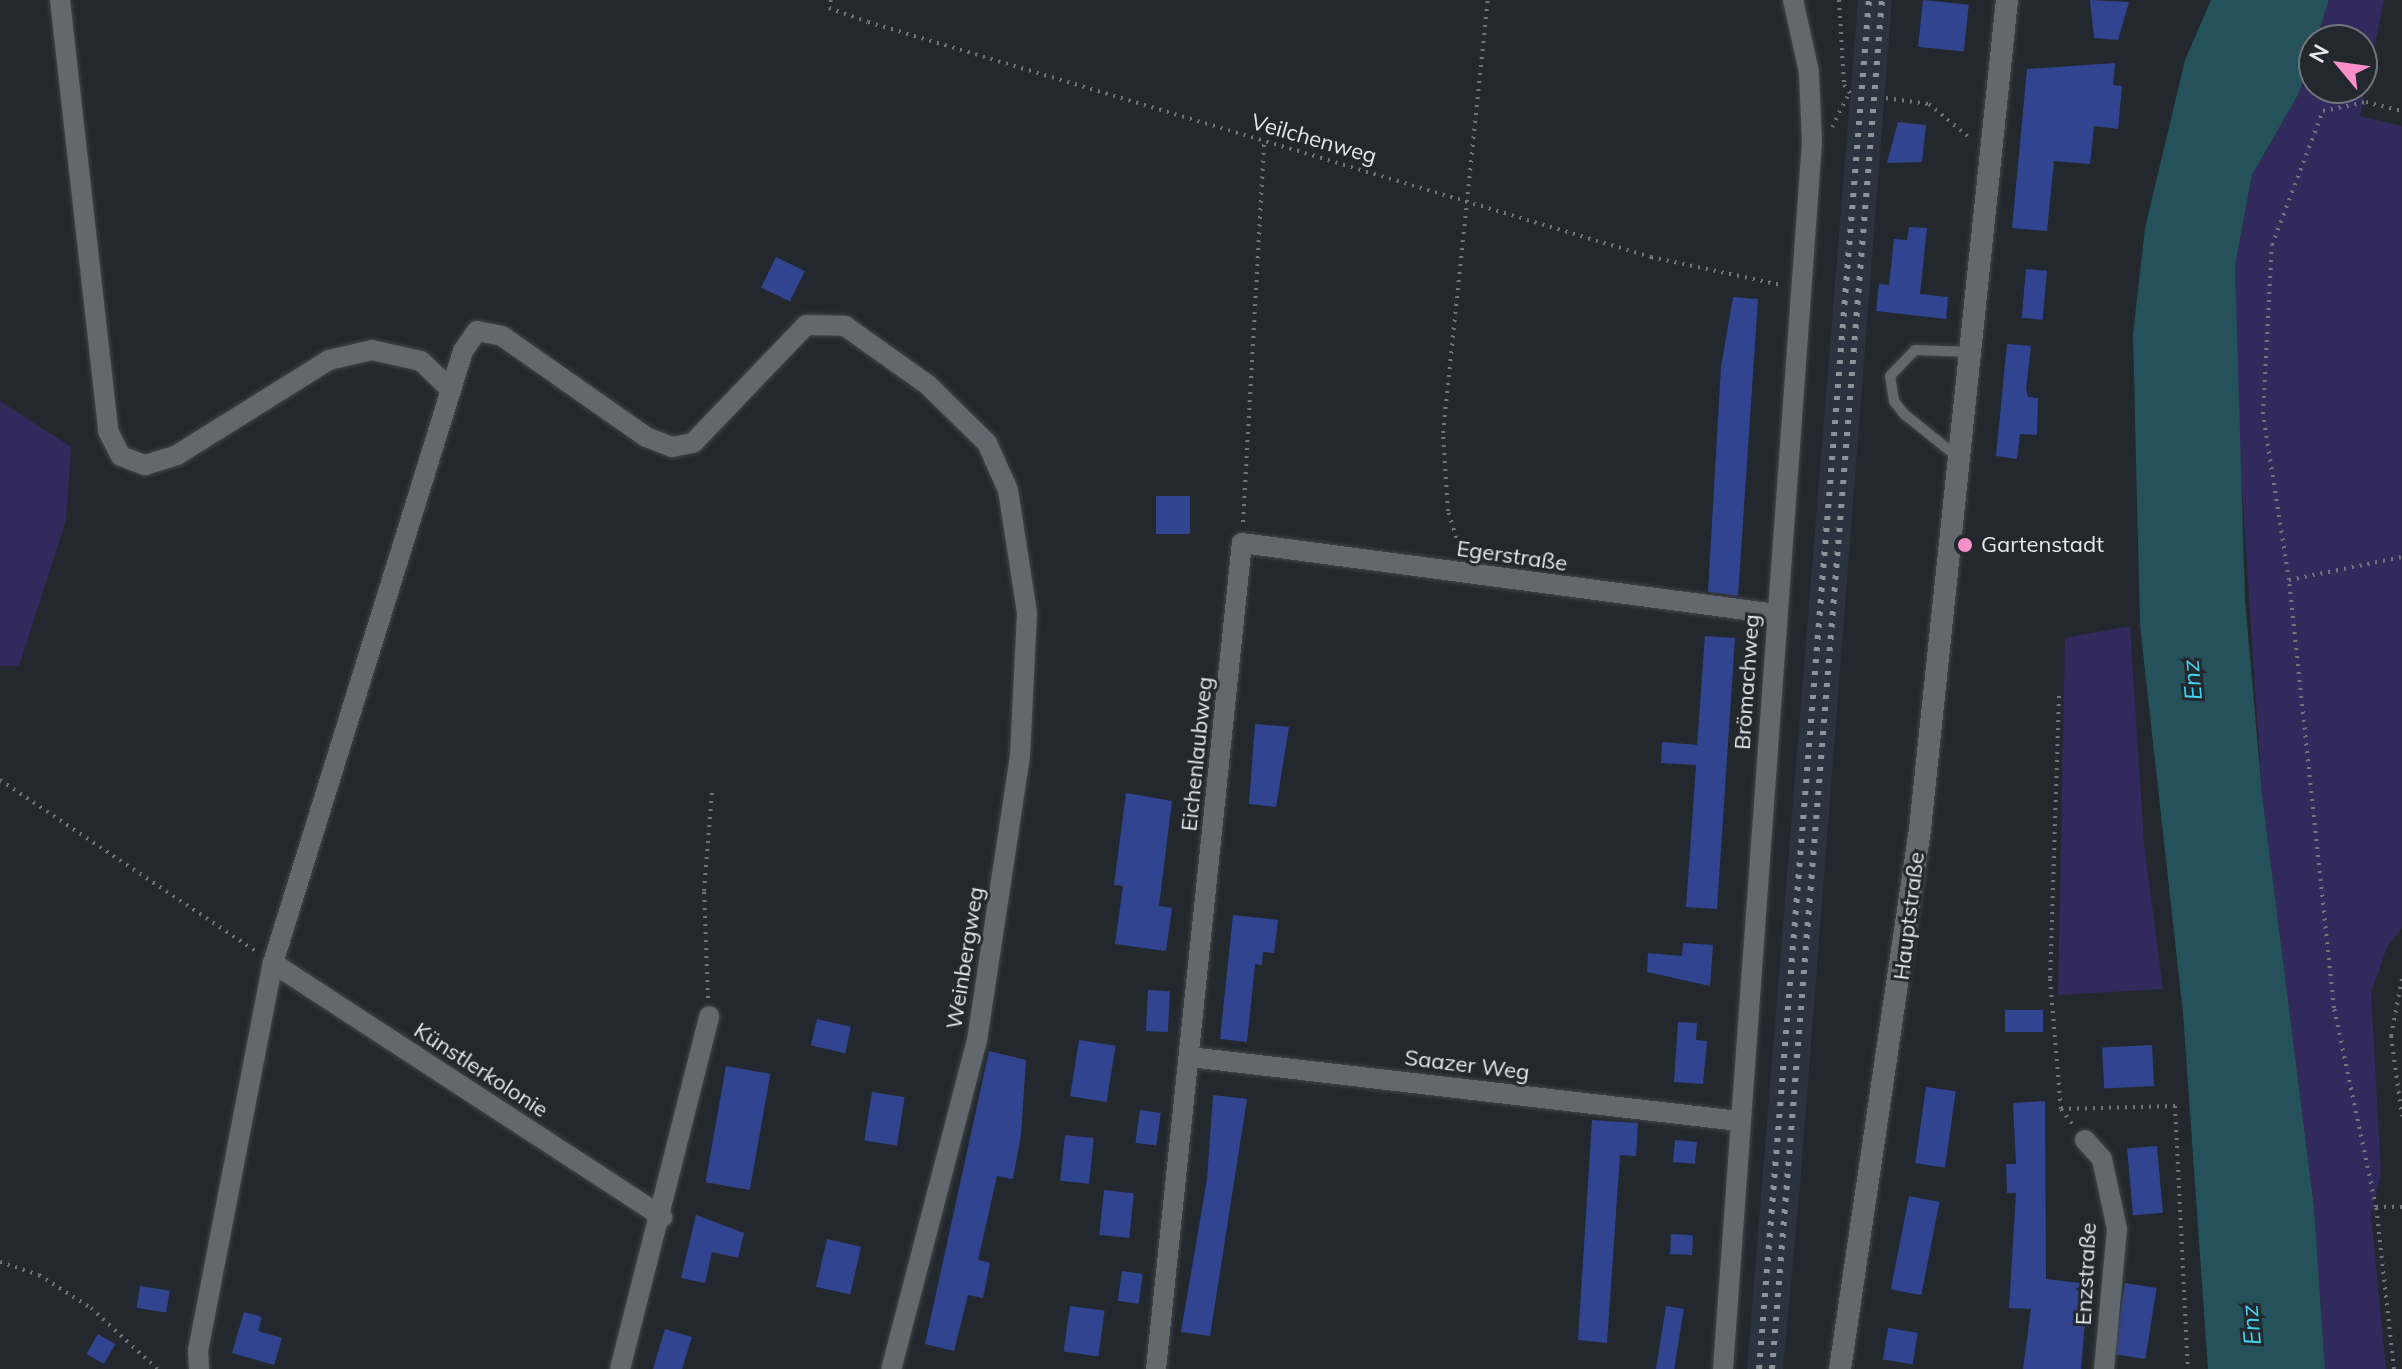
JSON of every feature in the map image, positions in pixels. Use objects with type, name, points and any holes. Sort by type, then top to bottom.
[{"type":"street","points":[[60,0],[108,431],[121,456],[145,465],[177,455],[329,360],[372,350],[421,361],[451,390],[273,963],[199,1369]]},
{"type":"street","name":"Brömachweg","points":[[1723,1369],[1802,289],[1812,95],[1793,0]]},
{"type":"street","points":[[1961,461],[2007,0]]},
{"type":"street","name":"Weinbergweg","points":[[451,390],[477,331],[502,336],[646,437],[672,447],[693,443],[806,325],[845,326],[928,385],[987,443],[1008,490],[1018,546],[1027,613],[1025,697],[977,1040],[891,1369]]},
{"type":"street","name":"Hauptstraße","points":[[1840,1369],[1897,1008],[1961,461]]},
{"type":"street","name":"Egerstraße","points":[[1242,543],[1776,614]]},
{"type":"street","name":"Eichenlaubweg","points":[[1156,1369],[1242,543]]},
{"type":"street","name":"Künstlerkolonie","points":[[273,963],[663,1217]]},
{"type":"street","points":[[620,1369],[663,1217],[709,1016]]},
{"type":"street","name":"Saazer Weg","points":[[1190,1057],[1739,1121]]},
{"type":"street","name":"Enzstraße","points":[[2085,1140],[2102,1159],[2117,1229],[2104,1369]]},
{"type":"lane","points":[[1961,461],[1904,414],[1894,401],[1890,376],[1915,350],[1971,352]]},
{"type":"path","name":"Veilchenweg","points":[[831,0],[829,8],[868,22],[1681,266],[1802,289]]},
{"type":"path","points":[[1467,574],[1448,511],[1443,433],[1463,199],[1488,0]]},
{"type":"path","points":[[1833,126],[1850,94],[1839,0]]},
{"type":"path","points":[[1886,98],[1929,104],[1979,146],[1992,147]]},
{"type":"path","points":[[2394,1369],[2376,1207],[2334,1008],[2289,580],[2263,414],[2272,245],[2323,111],[2366,102],[2402,111]]},
{"type":"path","points":[[1242,543],[1264,141]]},
{"type":"path","points":[[2289,580],[2402,557]]},
{"type":"path","points":[[2059,696],[2050,979],[2061,1109],[2085,1140]]},
{"type":"path","points":[[0,780],[273,963]]},
{"type":"path","points":[[709,1016],[704,891],[712,792]]},
{"type":"path","points":[[2402,979],[2391,1036],[2402,1116]]},
{"type":"path","points":[[2061,1109],[2175,1106],[2188,1369]]},
{"type":"path","points":[[2376,1207],[2402,1207]]},
{"type":"path","points":[[0,1262],[39,1275],[91,1308],[157,1369]]},
{"type":"shaded area","points":[[1858,0],[1892,0],[1800,1186],[1783,1369],[1747,1369]]},
{"type":"shaded area","points":[[2329,0],[2384,0],[2378,29],[2378,24],[2321,24]]},
{"type":"shaded area","points":[[2298,95],[2298,104],[2362,104],[2360,116],[2402,126],[2402,928],[2387,947],[2371,993],[2381,1172],[2371,1215],[2386,1369],[2325,1369],[2314,1207],[2262,794],[2236,398],[2235,266],[2252,175]]},
{"type":"shaded area","points":[[0,401],[71,447],[66,520],[19,666],[0,666]]},
{"type":"shaded area","points":[[2130,626],[2144,844],[2163,989],[2058,995],[2065,638]]},
{"type":"water","name":"Enz","points":[[2211,0],[2329,0],[2321,24],[2298,24],[2298,95],[2252,175],[2235,266],[2245,600],[2262,794],[2314,1207],[2325,1369],[2208,1369],[2183,1013],[2140,625],[2133,334],[2145,228],[2185,60]]},
{"type":"building","points":[[1923,0],[1969,5],[1964,52],[1918,47]]},
{"type":"building","points":[[2090,0],[2129,2],[2118,40],[2094,38]]},
{"type":"building","points":[[2115,63],[2113,85],[2122,86],[2118,129],[2094,126],[2090,164],[2054,161],[2047,231],[2012,228],[2027,69]]},
{"type":"building","points":[[1898,122],[1926,125],[1922,162],[1887,163]]},
{"type":"building","points":[[1909,227],[1927,228],[1920,294],[1948,297],[1946,319],[1876,311],[1879,284],[1889,285],[1894,239],[1907,240]]},
{"type":"building","points":[[776,257],[805,271],[790,302],[761,288]]},
{"type":"building","points":[[2026,269],[2047,271],[2043,320],[2022,318]]},
{"type":"building","points":[[1733,297],[1758,299],[1738,596],[1708,592],[1721,367]]},
{"type":"building","points":[[2007,344],[2031,346],[2026,389],[2028,397],[2038,398],[2037,435],[2020,434],[2017,459],[1996,456]]},
{"type":"building","points":[[1156,496],[1190,496],[1190,534],[1156,534]]},
{"type":"building","points":[[1705,636],[1735,638],[1717,909],[1686,907],[1696,765],[1661,763],[1662,742],[1697,745]]},
{"type":"building","points":[[1255,724],[1289,727],[1276,807],[1249,804]]},
{"type":"building","points":[[1126,793],[1172,801],[1159,906],[1172,908],[1166,951],[1115,944],[1123,886],[1114,885]]},
{"type":"building","points":[[1233,915],[1278,920],[1274,953],[1263,952],[1262,965],[1255,964],[1247,1042],[1220,1039]]},
{"type":"building","points":[[1683,943],[1713,945],[1710,986],[1647,972],[1648,953],[1682,956]]},
{"type":"building","points":[[1148,990],[1170,991],[1168,1032],[1146,1031]]},
{"type":"building","points":[[2005,1010],[2043,1010],[2043,1032],[2005,1032]]},
{"type":"building","points":[[817,1019],[851,1027],[845,1053],[811,1045]]},
{"type":"building","points":[[1678,1022],[1697,1023],[1696,1040],[1707,1041],[1703,1084],[1674,1082]]},
{"type":"building","points":[[1079,1040],[1116,1046],[1107,1102],[1070,1096]]},
{"type":"building","points":[[2152,1045],[2154,1086],[2104,1089],[2102,1048]]},
{"type":"building","points":[[989,1051],[1026,1060],[1021,1135],[1013,1179],[997,1176],[978,1260],[990,1263],[983,1298],[968,1295],[954,1351],[925,1344]]},
{"type":"building","points":[[726,1066],[770,1074],[750,1190],[706,1182]]},
{"type":"building","points":[[1926,1087],[1956,1091],[1945,1167],[1915,1163]]},
{"type":"building","points":[[872,1092],[905,1097],[897,1146],[864,1140]]},
{"type":"building","points":[[1213,1095],[1247,1099],[1210,1336],[1181,1332],[1207,1179]]},
{"type":"building","points":[[2045,1101],[2046,1279],[2088,1284],[2081,1369],[2023,1369],[2031,1309],[2009,1308],[2016,1193],[2007,1193],[2006,1164],[2016,1164],[2013,1103]]},
{"type":"building","points":[[1140,1110],[1161,1113],[1156,1146],[1135,1143]]},
{"type":"building","points":[[1592,1120],[1638,1123],[1636,1156],[1620,1155],[1607,1343],[1578,1340]]},
{"type":"building","points":[[1065,1135],[1094,1138],[1089,1184],[1060,1181]]},
{"type":"building","points":[[1675,1140],[1697,1142],[1695,1164],[1673,1162]]},
{"type":"building","points":[[2157,1146],[2163,1213],[2133,1215],[2127,1149]]},
{"type":"building","points":[[1104,1190],[1134,1193],[1129,1238],[1099,1235]]},
{"type":"building","points":[[1909,1196],[1939,1202],[1921,1295],[1891,1289]]},
{"type":"building","points":[[696,1215],[744,1233],[738,1258],[712,1252],[705,1283],[681,1278]]},
{"type":"building","points":[[1671,1234],[1693,1235],[1692,1255],[1670,1254]]},
{"type":"building","points":[[827,1239],[861,1247],[850,1295],[816,1287]]},
{"type":"building","points":[[1122,1271],[1143,1274],[1139,1304],[1118,1301]]},
{"type":"building","points":[[2125,1283],[2157,1288],[2145,1359],[2114,1354]]},
{"type":"building","points":[[140,1286],[170,1291],[166,1312],[137,1308]]},
{"type":"building","points":[[1070,1306],[1105,1311],[1098,1356],[1064,1352]]},
{"type":"building","points":[[1666,1306],[1684,1309],[1674,1369],[1656,1369]]},
{"type":"building","points":[[244,1312],[262,1317],[258,1331],[282,1338],[274,1365],[232,1353]]},
{"type":"building","points":[[1888,1328],[1918,1333],[1913,1364],[1883,1360]]},
{"type":"building","points":[[665,1329],[692,1337],[682,1369],[653,1369]]},
{"type":"building","points":[[98,1334],[115,1344],[104,1364],[86,1354]]},
{"type":"railway","points":[[1759,1369],[1869,0]]},
{"type":"railway","points":[[1772,1369],[1882,0]]},
{"type":"place","name":"Gartenstadt","points":[[1965,545]]}]
